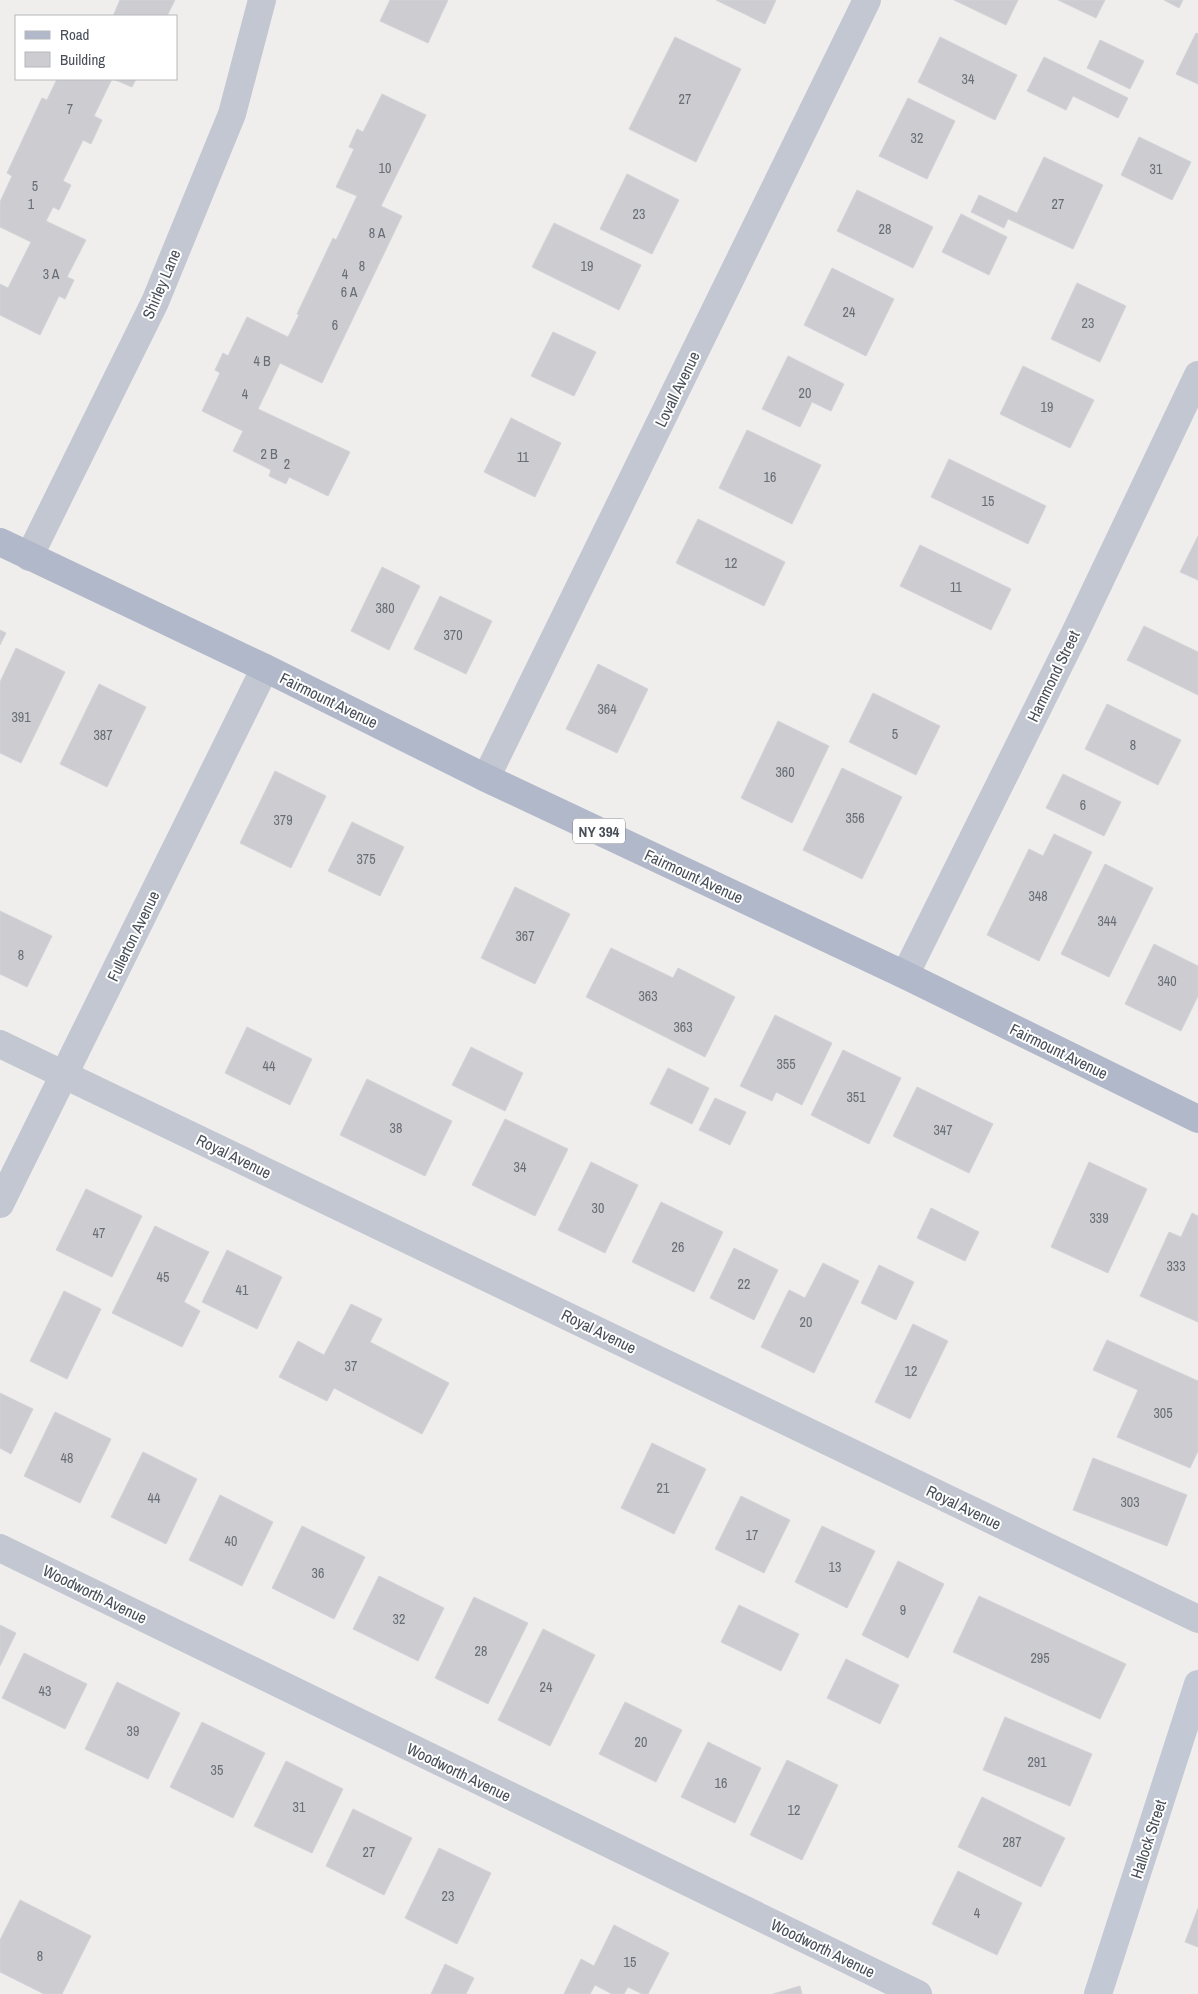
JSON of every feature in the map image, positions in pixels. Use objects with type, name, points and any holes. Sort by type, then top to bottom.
[{"type":"main road","name":"Fairmount Avenue","points":[[0,542],[265,668],[486,778],[905,976],[1198,1118]]},
{"type":"street","name":"Shirley Lane","points":[[29,557],[155,302],[232,114],[262,0]]},
{"type":"street","name":"Lovall Avenue","points":[[486,778],[867,0]]},
{"type":"street","name":"Hammond Street","points":[[905,976],[1075,633],[1198,375]]},
{"type":"street","name":"Fullerton Avenue","points":[[0,1204],[265,668]]},
{"type":"street","name":"Royal Avenue","points":[[0,1044],[1198,1619]]},
{"type":"street","name":"Woodworth Avenue","points":[[0,1548],[918,1994]]},
{"type":"street","name":"Hallock Street","points":[[1098,1994],[1198,1684]]},
{"type":"building","points":[[120,0],[175,0],[168,15],[113,15]]},
{"type":"building","points":[[390,0],[448,0],[428,43],[380,21]]},
{"type":"building","points":[[716,0],[776,0],[765,24]]},
{"type":"building","points":[[954,0],[1018,0],[1006,25]]},
{"type":"building","points":[[1058,0],[1105,0],[1096,18]]},
{"type":"building","points":[[1164,0],[1183,0],[1179,8]]},
{"type":"building","points":[[1196,33],[1198,34],[1198,84],[1176,74]]},
{"type":"building","points":[[675,37],[741,69],[696,162],[629,129]]},
{"type":"building","points":[[940,37],[1017,75],[995,120],[918,82]]},
{"type":"building","points":[[1100,40],[1144,61],[1130,89],[1087,68]]},
{"type":"building","points":[[1044,57],[1128,98],[1118,118],[1073,96],[1066,110],[1027,91]]},
{"type":"building","points":[[57,80],[112,80],[94,116],[102,120],[91,144],[83,140],[63,181],[71,185],[59,210],[53,207],[46,221],[86,240],[67,277],[74,280],[65,299],[59,296],[40,335],[0,315],[0,284],[8,288],[31,242],[0,227],[0,202],[12,176],[7,173],[42,98],[47,100]]},
{"type":"building","points":[[115,80],[136,80],[132,87]]},
{"type":"building","points":[[382,94],[426,115],[381,206],[402,216],[322,383],[280,363],[258,409],[350,452],[328,496],[289,477],[286,484],[269,476],[271,470],[233,451],[243,431],[202,411],[220,373],[215,370],[223,353],[228,356],[247,317],[288,337],[333,238],[336,240],[357,196],[336,187],[354,149],[349,147],[357,129],[363,132]]},
{"type":"building","points":[[908,98],[955,121],[927,179],[879,156]]},
{"type":"building","points":[[1139,137],[1191,162],[1172,200],[1121,175]]},
{"type":"building","points":[[1044,157],[1103,185],[1073,249],[1008,219],[1004,228],[971,212],[979,195],[1017,213]]},
{"type":"building","points":[[627,174],[679,200],[652,254],[600,229]]},
{"type":"building","points":[[857,190],[933,227],[913,268],[837,231]]},
{"type":"building","points":[[961,214],[1007,237],[989,275],[942,252]]},
{"type":"building","points":[[554,223],[641,265],[619,310],[532,267]]},
{"type":"building","points":[[832,268],[894,299],[866,356],[804,325]]},
{"type":"building","points":[[1077,283],[1126,306],[1100,362],[1051,339]]},
{"type":"building","points":[[553,332],[596,352],[574,396],[531,376]]},
{"type":"building","points":[[788,356],[844,384],[831,411],[812,402],[800,427],[762,409]]},
{"type":"building","points":[[1023,366],[1094,400],[1070,448],[1000,414]]},
{"type":"building","points":[[511,418],[561,443],[535,497],[484,472]]},
{"type":"building","points":[[747,430],[821,465],[792,524],[719,488]]},
{"type":"building","points":[[949,459],[1046,506],[1028,544],[931,497]]},
{"type":"building","points":[[698,519],[785,562],[764,606],[676,563]]},
{"type":"building","points":[[1198,536],[1198,580],[1180,572]]},
{"type":"building","points":[[920,545],[1011,589],[991,630],[900,586]]},
{"type":"building","points":[[382,567],[420,586],[389,650],[351,631]]},
{"type":"building","points":[[440,596],[492,621],[466,674],[414,649]]},
{"type":"building","points":[[1144,626],[1198,652],[1198,695],[1127,660]]},
{"type":"building","points":[[0,630],[6,633],[0,645]]},
{"type":"building","points":[[16,648],[65,672],[21,763],[0,753],[0,682]]},
{"type":"building","points":[[598,664],[648,689],[617,753],[566,729]]},
{"type":"building","points":[[99,684],[146,707],[107,787],[60,764]]},
{"type":"building","points":[[873,693],[940,726],[916,775],[849,742]]},
{"type":"building","points":[[1107,704],[1181,740],[1158,785],[1085,749]]},
{"type":"building","points":[[778,721],[829,746],[792,823],[741,798]]},
{"type":"building","points":[[842,768],[902,797],[862,879],[803,850]]},
{"type":"building","points":[[275,771],[326,796],[291,868],[240,843]]},
{"type":"building","points":[[1063,774],[1121,802],[1104,836],[1046,808]]},
{"type":"building","points":[[352,822],[404,847],[380,896],[328,871]]},
{"type":"building","points":[[1054,834],[1092,852],[1039,961],[987,935],[1029,849],[1043,856]]},
{"type":"building","points":[[1105,864],[1153,888],[1109,977],[1061,954]]},
{"type":"building","points":[[515,887],[570,914],[535,984],[481,958]]},
{"type":"building","points":[[0,911],[52,936],[27,987],[0,974]]},
{"type":"building","points":[[1154,944],[1198,966],[1198,996],[1181,1031],[1125,1004]]},
{"type":"building","points":[[611,948],[673,978],[678,968],[735,997],[705,1057],[586,997]]},
{"type":"building","points":[[775,1015],[832,1043],[802,1105],[776,1092],[772,1101],[740,1086]]},
{"type":"building","points":[[247,1027],[312,1059],[290,1105],[225,1073]]},
{"type":"building","points":[[471,1047],[523,1073],[505,1111],[452,1085]]},
{"type":"building","points":[[843,1050],[901,1078],[869,1144],[811,1115]]},
{"type":"building","points":[[668,1068],[709,1088],[692,1124],[650,1104]]},
{"type":"building","points":[[367,1079],[452,1121],[425,1176],[340,1135]]},
{"type":"building","points":[[917,1087],[993,1124],[969,1173],[893,1136]]},
{"type":"building","points":[[715,1098],[746,1112],[730,1145],[699,1130]]},
{"type":"building","points":[[505,1119],[568,1149],[535,1216],[472,1185]]},
{"type":"building","points":[[591,1162],[638,1185],[605,1253],[558,1230]]},
{"type":"building","points":[[1089,1162],[1147,1189],[1108,1273],[1051,1247]]},
{"type":"building","points":[[86,1189],[142,1216],[112,1277],[56,1250]]},
{"type":"building","points":[[661,1202],[723,1232],[694,1292],[632,1262]]},
{"type":"building","points":[[931,1208],[979,1232],[965,1261],[917,1238]]},
{"type":"building","points":[[1192,1213],[1198,1216],[1198,1322],[1140,1296],[1169,1232],[1181,1237]]},
{"type":"building","points":[[155,1226],[209,1252],[184,1302],[200,1311],[182,1347],[112,1313]]},
{"type":"building","points":[[734,1248],[778,1270],[754,1320],[710,1298]]},
{"type":"building","points":[[227,1250],[282,1277],[257,1329],[202,1302]]},
{"type":"building","points":[[823,1263],[859,1281],[814,1373],[761,1347],[789,1290],[805,1298]]},
{"type":"building","points":[[879,1265],[914,1282],[896,1320],[861,1303]]},
{"type":"building","points":[[64,1291],[101,1309],[67,1379],[30,1361]]},
{"type":"building","points":[[351,1304],[382,1319],[370,1342],[449,1383],[422,1434],[334,1388],[327,1401],[279,1377],[298,1341],[324,1355]]},
{"type":"building","points":[[913,1324],[948,1341],[910,1419],[875,1402]]},
{"type":"building","points":[[1107,1340],[1198,1381],[1198,1451],[1190,1468],[1117,1437],[1138,1390],[1093,1370]]},
{"type":"building","points":[[0,1393],[33,1409],[11,1454],[0,1448]]},
{"type":"building","points":[[55,1412],[111,1439],[80,1503],[24,1476]]},
{"type":"building","points":[[652,1443],[706,1469],[674,1534],[621,1508]]},
{"type":"building","points":[[143,1452],[197,1479],[166,1544],[111,1517]]},
{"type":"building","points":[[1093,1458],[1187,1495],[1167,1546],[1073,1510]]},
{"type":"building","points":[[220,1495],[273,1522],[242,1586],[189,1560]]},
{"type":"building","points":[[741,1496],[790,1520],[764,1573],[715,1549]]},
{"type":"building","points":[[302,1526],[365,1557],[334,1619],[272,1588]]},
{"type":"building","points":[[822,1526],[875,1551],[847,1608],[795,1582]]},
{"type":"building","points":[[898,1561],[944,1584],[908,1658],[862,1635]]},
{"type":"building","points":[[379,1576],[444,1608],[418,1661],[353,1629]]},
{"type":"building","points":[[979,1596],[1126,1664],[1100,1719],[953,1652]]},
{"type":"building","points":[[474,1597],[528,1623],[488,1704],[435,1678]]},
{"type":"building","points":[[739,1605],[799,1634],[781,1671],[721,1642]]},
{"type":"building","points":[[0,1625],[16,1633],[0,1666]]},
{"type":"building","points":[[543,1629],[595,1655],[550,1746],[498,1720]]},
{"type":"building","points":[[24,1653],[87,1684],[65,1729],[2,1698]]},
{"type":"building","points":[[846,1659],[899,1685],[880,1724],[827,1698]]},
{"type":"building","points":[[117,1682],[180,1713],[148,1779],[85,1749]]},
{"type":"building","points":[[625,1702],[682,1730],[656,1782],[599,1754]]},
{"type":"building","points":[[1005,1717],[1092,1754],[1070,1806],[983,1770]]},
{"type":"building","points":[[202,1722],[265,1753],[233,1818],[170,1787]]},
{"type":"building","points":[[708,1742],[761,1768],[735,1823],[681,1797]]},
{"type":"building","points":[[787,1760],[838,1785],[802,1860],[750,1835]]},
{"type":"building","points":[[286,1761],[343,1789],[312,1853],[254,1826]]},
{"type":"building","points":[[982,1797],[1065,1838],[1041,1887],[958,1847]]},
{"type":"building","points":[[353,1809],[412,1838],[384,1895],[326,1866]]},
{"type":"building","points":[[439,1848],[491,1873],[457,1944],[405,1918]]},
{"type":"building","points":[[958,1871],[1022,1903],[997,1955],[932,1924]]},
{"type":"building","points":[[20,1900],[91,1936],[62,1994],[44,1994],[0,1972],[0,1940]]},
{"type":"building","points":[[1198,1908],[1198,1947],[1185,1942]]},
{"type":"building","points":[[614,1925],[669,1953],[648,1994],[642,1994],[628,1987],[624,1994],[612,1994],[595,1985],[590,1994],[564,1994],[581,1959],[594,1966]]},
{"type":"building","points":[[445,1964],[474,1978],[466,1994],[431,1994]]},
{"type":"building","points":[[800,1986],[802,1994],[773,1994]]}]
